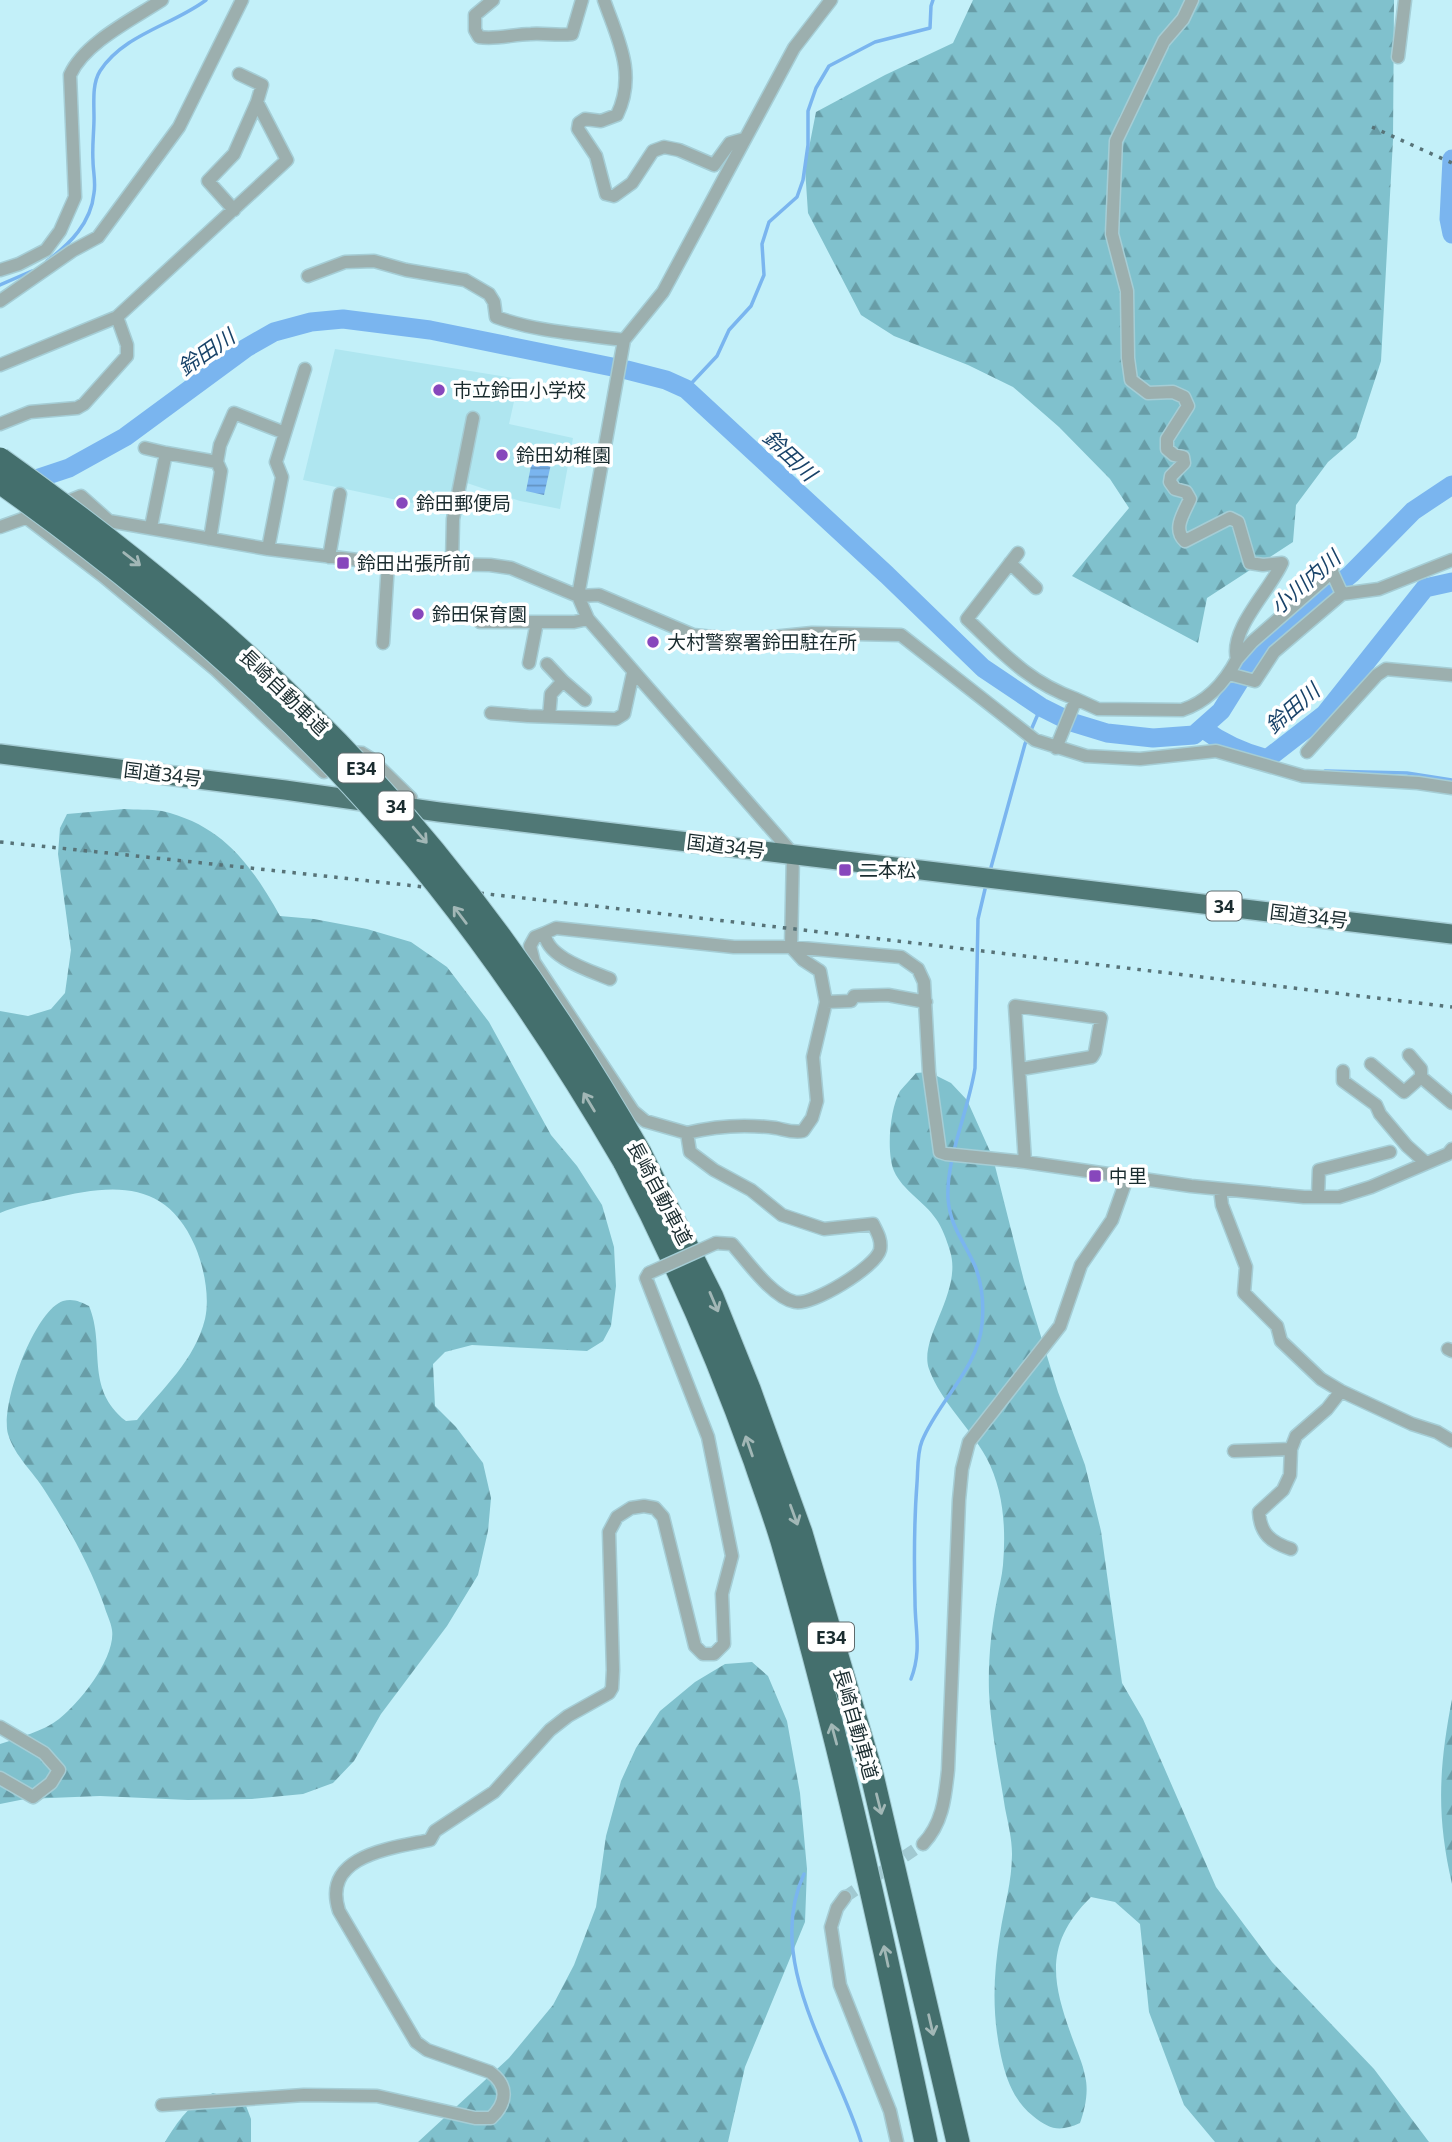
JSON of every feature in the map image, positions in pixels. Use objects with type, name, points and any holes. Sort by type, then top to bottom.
[{"type":"highway","name":"長崎自動車道","points":[[0,459],[63,504],[194,608],[282,688],[365,772],[444,863],[518,960],[572,1038],[632,1157],[712,1297],[749,1389],[801,1533],[872,1775],[958,2142]]},
{"type":"highway","name":"長崎自動車道","points":[[0,482],[182,623],[271,702],[352,785],[429,874],[503,971],[632,1157],[658,1226],[695,1305],[731,1394],[782,1539],[847,1782],[926,2142]]},
{"type":"highway","name":"国道34号","points":[[0,754],[411,808],[1452,934]]},
{"type":"street","points":[[0,270],[46,250],[60,231],[75,197],[70,75],[75,62],[96,44],[162,0]]},
{"type":"street","points":[[0,301],[72,251],[98,237],[179,127],[242,0]]},
{"type":"street","points":[[493,0],[475,15],[475,30],[479,37],[490,39],[533,33],[553,36],[572,34],[582,0]]},
{"type":"street","points":[[604,0],[625,65],[626,91],[617,115],[601,121],[584,119],[579,123],[578,129],[596,156],[606,194],[614,196],[632,183],[653,152],[664,147],[679,149],[715,165],[730,143],[744,139]]},
{"type":"street","points":[[831,0],[794,48],[663,292],[623,344],[578,596],[588,619],[793,854],[791,947],[803,960],[820,971],[826,1002],[813,1057],[817,1101],[812,1118],[803,1131],[794,1133],[777,1128],[732,1126],[709,1127],[687,1133],[645,1121],[633,1111],[534,962],[530,946],[535,937],[556,928],[734,947],[791,947],[901,957],[918,969],[924,982],[929,1072],[936,1129],[940,1152],[946,1154],[1220,1189],[1339,1197],[1371,1187],[1448,1154],[1452,1149]]},
{"type":"street","points":[[1192,0],[1184,19],[1164,41],[1116,141],[1112,234],[1127,292],[1131,380],[1148,393],[1173,392],[1184,397],[1188,406],[1167,439],[1167,449],[1174,455],[1183,457],[1184,463],[1171,476],[1170,482],[1175,489],[1186,492],[1190,499],[1178,528],[1180,536],[1185,541],[1230,519],[1238,522],[1250,563],[1282,563],[1275,578],[1248,615],[1235,651],[1237,659]]},
{"type":"street","points":[[1398,57],[1405,0]]},
{"type":"street","points":[[234,210],[208,181],[234,154],[262,85],[239,74]]},
{"type":"street","points":[[0,365],[117,317],[287,160],[257,102]]},
{"type":"street","points":[[307,276],[345,262],[374,261],[406,270],[465,280],[489,294],[494,302],[496,317],[536,328],[623,344]]},
{"type":"street","points":[[0,424],[30,412],[77,408],[84,404],[127,356],[127,345],[117,317]]},
{"type":"street","points":[[268,549],[282,477],[276,462],[305,369]]},
{"type":"street","points":[[210,538],[221,471],[217,462],[220,445],[234,413],[285,433]]},
{"type":"street","points":[[452,564],[453,519],[473,418]]},
{"type":"street","points":[[145,448],[217,462]]},
{"type":"street","points":[[151,527],[166,453]]},
{"type":"street","points":[[329,557],[340,494]]},
{"type":"street","points":[[0,527],[27,519],[81,496],[109,521],[268,549],[388,563],[511,568],[578,596],[599,595],[693,635],[742,640],[812,633],[901,635],[1034,740],[1086,756],[1140,759],[1216,751],[1303,776],[1418,783],[1452,788]]},
{"type":"street","points":[[27,519],[103,576],[216,670],[324,772]]},
{"type":"street","points":[[1036,588],[1014,558],[967,619],[1023,673],[1075,701],[1098,709],[1182,710],[1195,706],[1230,675],[1237,659],[1252,642],[1332,572]]},
{"type":"street","points":[[1333,558],[1332,572],[1341,593]]},
{"type":"street","points":[[1230,675],[1255,681],[1274,652],[1341,593],[1378,589],[1452,560]]},
{"type":"street","points":[[383,643],[388,563]]},
{"type":"street","points":[[480,622],[574,622],[588,619]]},
{"type":"street","points":[[528,663],[537,622]]},
{"type":"street","points":[[547,664],[585,700]]},
{"type":"street","points":[[1307,752],[1377,675],[1386,669],[1452,675]]},
{"type":"street","points":[[491,713],[616,719],[624,714],[633,673]]},
{"type":"street","points":[[549,717],[551,694],[563,681]]},
{"type":"street","points":[[1057,745],[1075,701]]},
{"type":"street","points":[[319,795],[320,780],[331,760],[338,754],[353,751],[370,758],[411,798],[411,808]]},
{"type":"street","points":[[545,933],[545,939],[555,954],[610,979]]},
{"type":"street","points":[[826,1002],[851,1001],[854,996],[888,995],[926,1002]]},
{"type":"street","points":[[1021,1069],[1092,1057],[1101,1018],[1015,1006],[1025,1162]]},
{"type":"street","points":[[1371,1064],[1404,1093],[1421,1077],[1421,1069],[1409,1055]]},
{"type":"street","points":[[1343,1071],[1343,1081],[1376,1105],[1380,1114],[1407,1146],[1426,1163]]},
{"type":"street","points":[[1421,1077],[1452,1103]]},
{"type":"street","points":[[162,2105],[304,2095],[377,2096],[475,2118],[491,2118],[501,2109],[503,2090],[499,2079],[490,2072],[427,2050],[416,2042],[339,1911],[335,1898],[337,1885],[344,1871],[356,1860],[377,1851],[430,1840],[435,1832],[494,1792],[550,1730],[568,1716],[609,1693],[613,1670],[609,1532],[617,1517],[631,1508],[655,1508],[663,1517],[695,1646],[704,1654],[714,1654],[723,1644],[722,1594],[732,1556],[708,1437],[646,1278],[649,1273],[716,1243],[732,1244],[782,1298],[798,1303],[819,1296],[867,1267],[879,1253],[880,1241],[873,1224],[824,1229],[782,1215],[751,1190],[714,1170],[690,1152],[687,1133]]},
{"type":"street","points":[[1318,1196],[1319,1170],[1390,1152]]},
{"type":"street","points":[[923,1844],[933,1834],[943,1810],[948,1770],[959,1500],[962,1469],[969,1442],[1060,1326],[1081,1265],[1112,1220],[1127,1178]]},
{"type":"street","points":[[1220,1189],[1222,1205],[1246,1267],[1244,1293],[1277,1326],[1281,1341],[1321,1379],[1341,1391],[1452,1441]]},
{"type":"street","points":[[1292,1549],[1275,1544],[1259,1525],[1259,1513],[1283,1490],[1292,1465],[1291,1449],[1296,1436],[1327,1409],[1341,1391]]},
{"type":"street","points":[[1234,1451],[1291,1449]]},
{"type":"street","points":[[0,1727],[44,1753],[59,1770],[51,1783],[33,1797],[0,1778]]},
{"type":"street","points":[[845,1897],[837,1908],[831,1927],[840,1985],[890,2111],[897,2142]]},
{"type":"shaded area","points":[[335,349],[519,379],[509,424],[573,438],[560,509],[520,501],[464,482],[449,511],[303,480]]},
{"type":"shaded area","points":[[534,451],[553,455],[544,495],[526,491]]},
{"type":"green space","points":[[973,0],[1394,0],[1393,140],[1381,361],[1356,438],[1328,462],[1296,505],[1293,542],[1207,598],[1198,643],[1072,576],[1129,508],[1110,479],[1059,427],[1013,387],[968,365],[894,336],[861,315],[808,213],[805,168],[816,112],[953,43]]},
{"type":"green space","points":[[124,809],[162,811],[202,826],[233,849],[246,864],[280,916],[367,929],[411,942],[447,967],[489,1022],[551,1135],[577,1166],[602,1205],[614,1247],[616,1286],[611,1326],[603,1341],[587,1351],[472,1345],[445,1352],[433,1364],[435,1406],[456,1427],[483,1463],[491,1498],[488,1531],[478,1575],[447,1626],[381,1714],[354,1761],[333,1783],[303,1794],[252,1799],[188,1800],[100,1796],[25,1799],[0,1804],[0,1744],[46,1727],[67,1712],[95,1679],[112,1641],[111,1624],[85,1561],[40,1484],[15,1450],[8,1434],[9,1402],[22,1360],[41,1322],[52,1308],[70,1300],[89,1306],[94,1321],[100,1381],[105,1395],[126,1421],[137,1420],[186,1361],[205,1319],[205,1282],[195,1246],[183,1224],[169,1208],[153,1198],[135,1192],[95,1191],[32,1203],[0,1213],[0,1011],[28,1016],[51,1009],[65,993],[71,950],[58,854],[60,828],[67,814]]},
{"type":"green space","points":[[929,1072],[951,1083],[967,1100],[993,1158],[1024,1281],[1058,1392],[1085,1465],[1101,1531],[1122,1683],[1143,1719],[1216,1887],[1272,1962],[1374,2069],[1429,2142],[1215,2142],[1184,2105],[1149,2012],[1140,1924],[1115,1902],[1091,1897],[1065,1931],[1056,1965],[1060,2000],[1087,2088],[1080,2123],[1067,2128],[1055,2128],[1045,2124],[1026,2110],[1008,2081],[998,2040],[994,1995],[998,1950],[1011,1875],[1012,1848],[993,1736],[989,1680],[992,1634],[1003,1565],[1002,1510],[997,1483],[986,1457],[948,1403],[929,1369],[929,1343],[951,1282],[950,1251],[936,1219],[898,1178],[890,1153],[892,1119],[900,1091],[916,1073]]},
{"type":"green space","points":[[752,1662],[768,1676],[787,1721],[800,1793],[807,1869],[805,1922],[745,2067],[728,2142],[418,2142],[509,2058],[553,2005],[574,1965],[596,1907],[606,1836],[621,1781],[636,1748],[660,1711],[695,1682],[725,1664]]},
{"type":"green space","points":[[1452,1699],[1452,1884],[1443,1836],[1441,1791],[1444,1747]]},
{"type":"green space","points":[[213,2093],[245,2103],[251,2119],[251,2142],[165,2142],[191,2107]]},
{"type":"waterway","points":[[47,261],[78,232],[92,204],[95,185],[94,93],[100,71],[110,58],[135,39],[206,0]]},
{"type":"waterway","points":[[686,389],[717,356],[729,330],[751,306],[764,275],[762,244],[769,222],[797,197],[803,180],[808,145],[808,111],[816,88],[829,66],[875,42],[930,28],[933,0]]},
{"type":"waterway","name":"小川内川","points":[[1452,159],[1449,219],[1452,234]]},
{"type":"waterway","points":[[0,285],[32,271]]},
{"type":"waterway","name":"鈴田川","points":[[18,485],[69,468],[125,437],[246,348],[274,332],[311,322],[343,319],[430,330],[627,370],[666,380],[686,389],[983,668],[1041,707],[1071,722],[1107,733],[1153,738],[1194,735],[1221,711],[1254,658],[1269,642],[1351,574],[1413,511],[1452,485]]},
{"type":"waterway","name":"鈴田川","points":[[1202,728],[1233,747],[1267,759],[1325,714],[1425,588],[1452,582]]},
{"type":"waterway","points":[[990,871],[1025,744],[1041,707]]},
{"type":"waterway","points":[[1325,771],[1407,773],[1452,780]]},
{"type":"waterway","points":[[911,1679],[917,1649],[915,1542],[919,1451],[929,1426],[973,1356],[982,1324],[983,1302],[979,1280],[949,1208],[948,1183],[975,1068],[978,919],[986,885]]},
{"type":"waterway","points":[[804,1874],[794,1907],[792,1941],[797,1976],[861,2142]]},
{"type":"tunnel","points":[[845,1897],[923,1844]]},
{"type":"railway","points":[[1372,127],[1452,163]]},
{"type":"railway","points":[[0,842],[545,900],[1452,1007]]},
{"type":"place","name":"市立鈴田小学校","points":[[439,390]]},
{"type":"place","name":"鈴田幼稚園","points":[[502,455]]},
{"type":"place","name":"鈴田郵便局","points":[[402,503]]},
{"type":"place","name":"鈴田出張所前","points":[[343,563]]},
{"type":"place","name":"鈴田保育園","points":[[418,614]]},
{"type":"place","name":"大村警察署鈴田駐在所","points":[[653,642]]},
{"type":"place","name":"二本松","points":[[845,870]]},
{"type":"place","name":"中里","points":[[1095,1176]]}]
